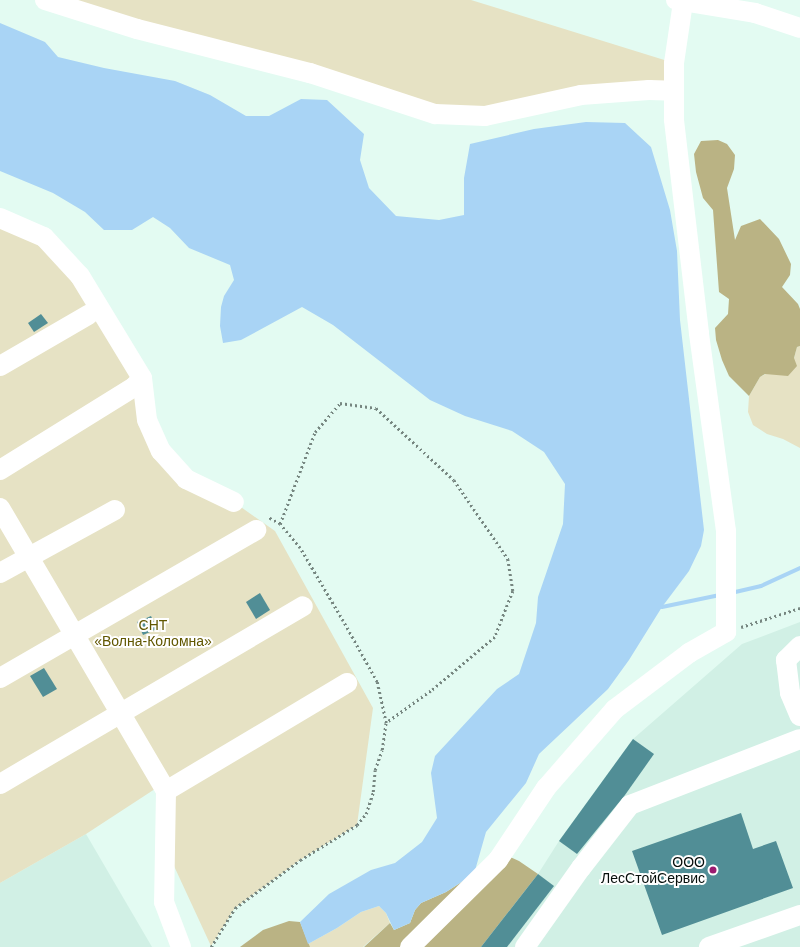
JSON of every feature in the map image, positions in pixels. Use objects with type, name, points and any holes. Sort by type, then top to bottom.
[{"type":"street","points":[[45,0],[137,29],[310,73],[435,114],[485,116],[581,95],[649,90],[673,91]]},
{"type":"street","points":[[410,947],[498,860],[546,788],[615,709],[689,653],[726,632],[726,531],[699,332],[674,119],[674,63],[679,1],[755,13],[800,28]]},
{"type":"street","points":[[0,218],[44,237],[80,276],[142,378],[147,420],[161,451],[186,479],[234,502]]},
{"type":"street","points":[[0,366],[88,315]]},
{"type":"street","points":[[0,470],[134,387],[142,378]]},
{"type":"street","points":[[0,508],[166,791],[164,902],[181,947]]},
{"type":"street","points":[[0,573],[115,510]]},
{"type":"street","points":[[0,678],[261,524]]},
{"type":"street","points":[[0,784],[303,606]]},
{"type":"street","points":[[800,646],[786,660],[790,693],[800,716]]},
{"type":"street","points":[[166,791],[347,683]]},
{"type":"street","points":[[525,947],[581,868],[630,804],[800,739]]},
{"type":"street","points":[[709,947],[800,914]]},
{"type":"path","points":[[280,524],[315,432],[340,403],[376,408],[454,480],[508,559],[513,591],[496,637],[431,691],[386,723]]},
{"type":"path","points":[[261,524],[280,524]]},
{"type":"path","points":[[210,947],[235,908],[300,860],[356,825],[366,814],[373,792],[375,770],[382,750],[386,723],[377,682],[300,548],[280,524]]},
{"type":"path","points":[[726,632],[800,608]]},
{"type":"shaded area","points":[[718,140],[727,144],[735,155],[734,169],[727,188],[735,240],[741,226],[760,219],[779,239],[791,264],[790,275],[782,287],[798,304],[800,309],[800,346],[797,347],[794,358],[797,366],[788,376],[765,374],[760,377],[749,396],[729,376],[716,340],[715,328],[728,314],[729,299],[719,292],[713,210],[703,198],[696,172],[694,154],[701,141]]},
{"type":"shaded area","points":[[800,622],[800,947],[481,947],[538,874],[559,841],[633,739],[742,644]]},
{"type":"shaded area","points":[[86,834],[152,947],[0,947],[0,883]]},
{"type":"shaded area","points":[[495,850],[519,861],[538,874],[481,947],[364,947],[390,923],[394,930],[410,923],[415,910],[421,903],[446,892],[474,874]]},
{"type":"shaded area","points":[[289,921],[300,922],[310,947],[240,947],[263,930]]},
{"type":"green space","points":[[45,0],[471,0],[674,63],[673,91],[435,114]]},
{"type":"green space","name":"СНТ «Волна-Коломна»","points":[[0,218],[44,237],[142,378],[161,451],[275,531],[373,708],[357,825],[300,860],[235,908],[211,946],[174,866],[158,787],[86,834],[0,883]]},
{"type":"green space","points":[[800,346],[800,448],[783,439],[767,434],[753,425],[748,412],[749,396],[760,377],[794,358],[797,347]]},
{"type":"green space","points":[[379,906],[386,913],[390,923],[363,947],[310,947],[308,944],[337,928],[361,912]]},
{"type":"water","points":[[0,23],[45,42],[58,57],[104,68],[175,81],[210,95],[246,116],[269,116],[301,99],[327,100],[364,134],[360,160],[369,188],[396,216],[439,220],[464,215],[464,178],[470,144],[534,129],[586,122],[625,123],[651,147],[670,210],[677,251],[680,320],[704,530],[701,546],[689,571],[662,607],[629,660],[608,689],[539,754],[526,783],[486,832],[474,874],[446,892],[421,903],[415,910],[410,923],[394,930],[386,913],[379,906],[361,912],[337,928],[308,944],[300,922],[329,894],[371,870],[395,863],[422,842],[437,818],[431,773],[435,756],[497,689],[519,674],[536,623],[538,597],[563,524],[565,484],[544,452],[512,431],[465,416],[430,400],[333,325],[302,307],[241,340],[223,343],[220,326],[221,307],[224,296],[234,280],[230,265],[189,248],[170,228],[153,217],[132,230],[104,230],[85,212],[53,193],[0,171]]},
{"type":"building","points":[[41,314],[48,323],[34,332],[28,323]]},
{"type":"building","points":[[260,593],[270,610],[256,619],[246,602]]},
{"type":"building","points":[[151,616],[157,629],[143,635],[137,622]]},
{"type":"building","points":[[44,668],[57,689],[43,697],[30,676]]},
{"type":"building","points":[[633,739],[654,754],[625,795],[577,854],[559,841]]},
{"type":"building","name":"ООО ЛесСтойСервис","points":[[741,813],[753,849],[776,841],[793,888],[662,935],[632,851]]},
{"type":"building","points":[[538,874],[554,886],[507,947],[481,947]]},
{"type":"waterway","points":[[731,593],[761,586],[800,568]]},
{"type":"waterway","points":[[662,607],[720,595]]},
{"type":"place","name":"ООО ЛесСтойСервис","points":[[713,870]]}]
